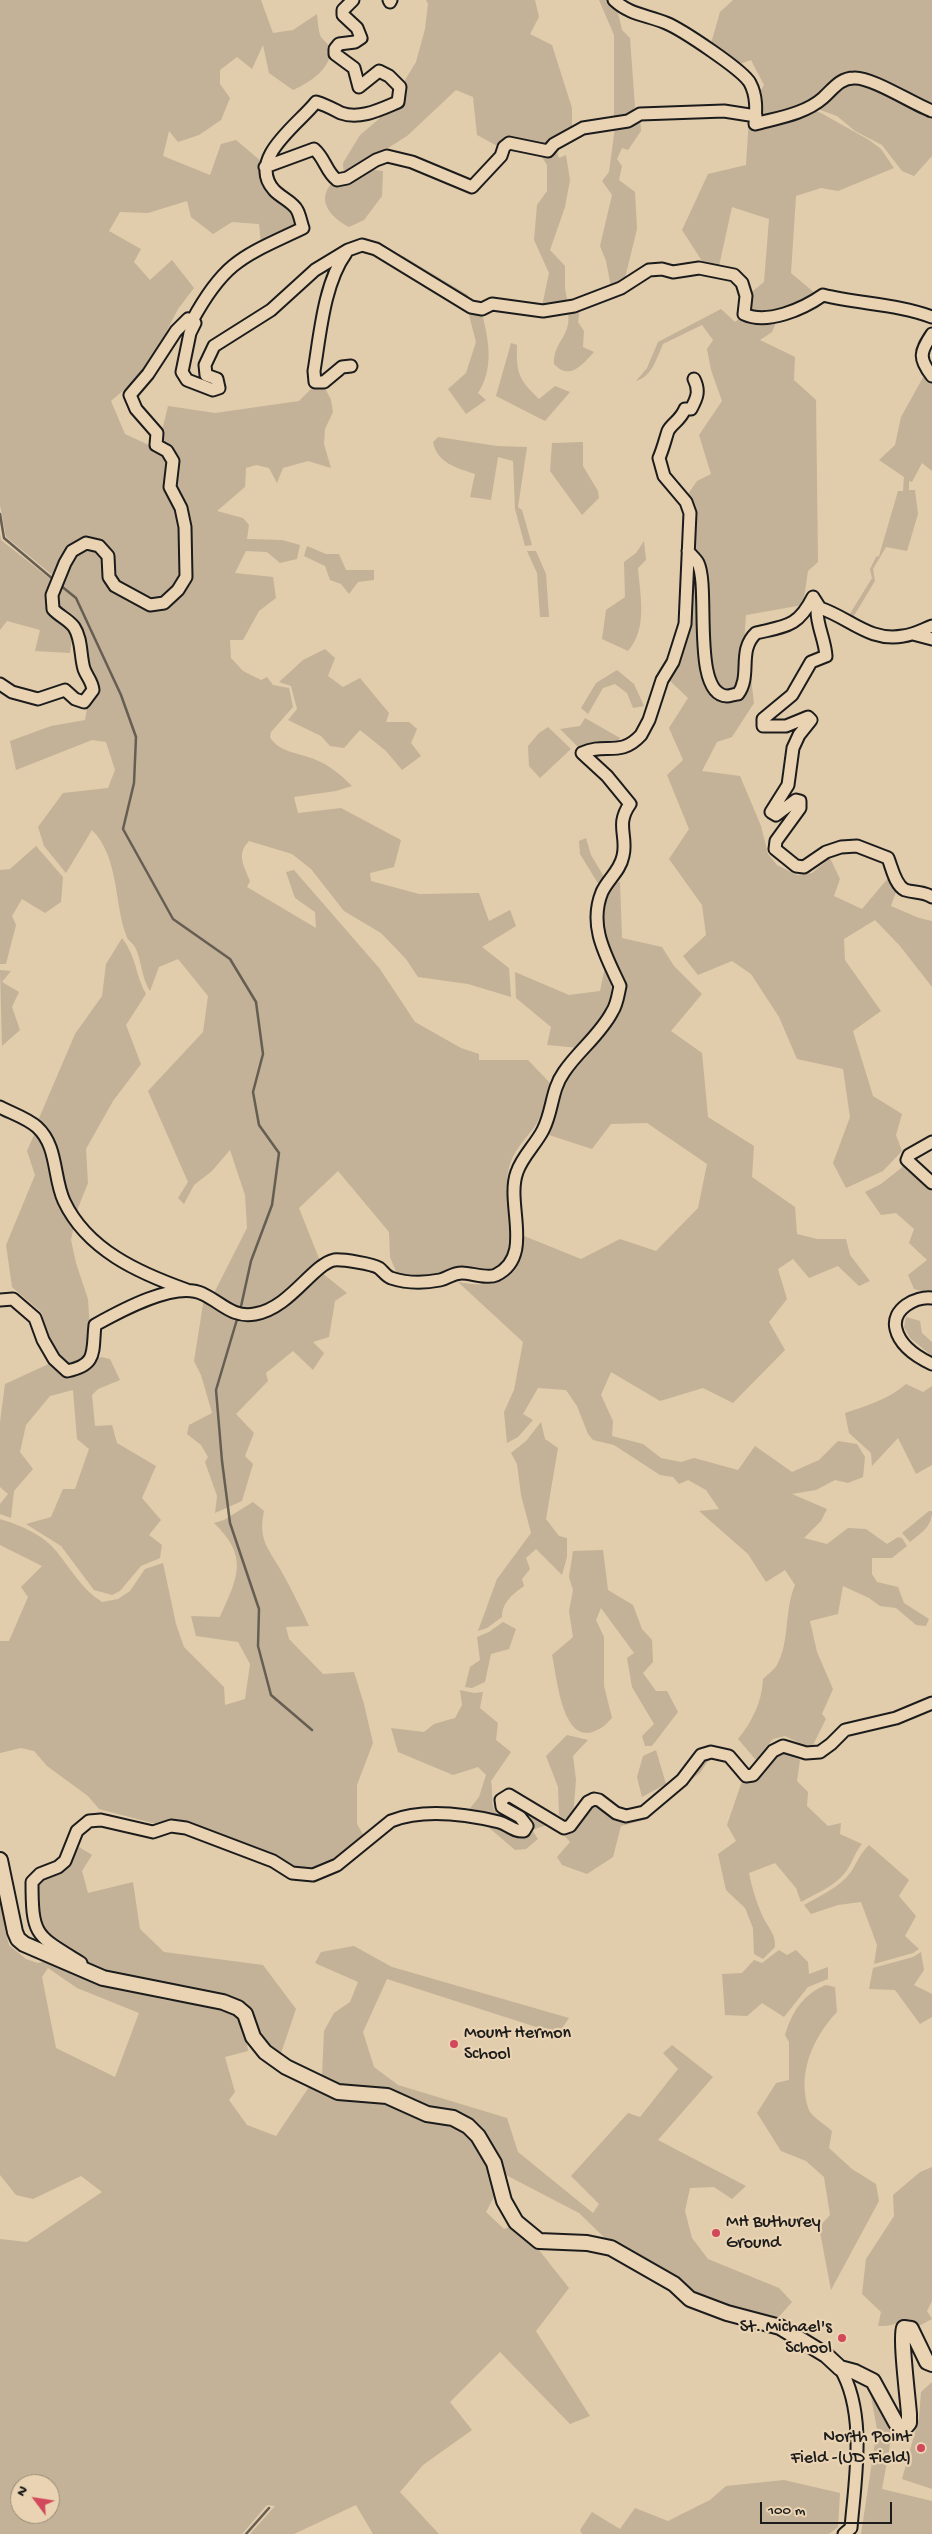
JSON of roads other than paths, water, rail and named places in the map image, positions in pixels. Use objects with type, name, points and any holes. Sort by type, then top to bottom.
[{"type":"main road","points":[[0,1860],[7,1901],[18,1939],[36,1950],[103,1978],[223,2002],[238,2008],[245,2014],[253,2036],[264,2052],[286,2067],[338,2092],[387,2096],[427,2114],[453,2118],[460,2122],[478,2136],[494,2163],[504,2201],[516,2222],[539,2241],[588,2243],[611,2248],[674,2284],[690,2299],[727,2313],[780,2327],[826,2356],[840,2368],[855,2372],[873,2382],[896,2423],[903,2430],[909,2423],[905,2356],[901,2333],[904,2328],[911,2329],[927,2362],[932,2364]]},
{"type":"street","points":[[192,321],[210,289],[230,267],[264,245],[303,228],[297,208],[273,189],[265,176],[265,168],[280,138],[307,114],[316,102],[331,106],[342,113],[360,115],[398,102],[400,87],[389,76],[378,71],[359,87],[354,68],[335,54],[335,49],[339,44],[355,42],[361,38],[357,28],[343,15],[343,10],[353,0]]},
{"type":"street","points":[[614,0],[624,9],[665,23],[684,32],[749,80],[755,96],[755,124],[791,114],[822,99],[843,80],[855,78],[869,80],[932,111]]},
{"type":"street","points":[[265,168],[314,149],[322,156],[331,176],[337,180],[346,178],[376,160],[387,156],[412,162],[472,187],[501,156],[504,147],[510,143],[548,151],[554,144],[583,128],[628,121],[640,114],[724,110],[756,116]]},
{"type":"street","points":[[192,321],[195,323],[190,333],[182,372],[187,380],[214,390],[219,388],[218,379],[206,375],[205,365],[214,346],[271,310],[316,270],[348,250],[362,245],[376,249],[471,307],[482,309],[492,304],[543,311],[574,306],[621,288],[649,270],[662,269],[673,272],[687,272],[699,268],[734,275],[742,283],[746,296],[744,314],[754,319],[798,309],[823,295],[849,301],[911,309],[932,317]]},
{"type":"street","points":[[348,250],[333,275],[326,299],[314,371],[315,382],[324,382],[342,367],[351,366]]},
{"type":"street","points":[[0,684],[12,692],[38,699],[65,690],[75,699],[84,702],[93,690],[92,680],[85,671],[80,642],[75,628],[67,619],[53,609],[52,594],[72,551],[86,543],[99,546],[108,556],[108,577],[114,586],[150,605],[164,603],[178,590],[186,577],[185,527],[181,508],[170,487],[173,461],[167,452],[156,445],[157,433],[136,409],[130,395],[148,374],[176,331],[188,319],[192,321]]},
{"type":"street","points":[[932,334],[921,354],[922,364],[932,376]]},
{"type":"street","points":[[0,1107],[36,1126],[49,1143],[63,1200],[79,1225],[101,1247],[127,1265],[151,1277],[202,1293],[231,1313],[255,1314],[280,1305],[319,1269],[333,1260],[378,1267],[389,1277],[410,1282],[442,1280],[452,1273],[494,1276],[508,1267],[516,1253],[518,1239],[514,1215],[514,1181],[517,1170],[544,1128],[554,1087],[565,1070],[599,1032],[614,1011],[620,986],[599,938],[598,908],[603,891],[618,872],[624,854],[621,826],[624,813],[630,804],[607,776],[582,753],[589,750],[622,749],[633,743],[649,720],[662,680],[672,662],[685,624],[690,513],[686,502],[664,476],[659,458],[667,442],[668,431],[681,419],[685,409],[691,410],[698,396],[698,387],[694,379]]},
{"type":"street","points":[[688,551],[698,562],[701,573],[706,670],[715,691],[725,696],[738,694],[745,684],[744,661],[747,647],[756,633],[776,630],[801,618],[813,597],[820,608],[872,635],[885,638],[913,634],[932,626]]},
{"type":"street","points":[[820,608],[817,611],[817,617],[822,629],[826,656],[812,662],[792,696],[763,720],[763,726],[769,728],[786,726],[808,717],[811,720],[793,748],[788,785],[771,812],[776,815],[796,800],[800,801],[800,808],[776,841],[775,849],[796,866],[804,867],[826,852],[841,847],[857,846],[888,858],[897,883],[905,890],[926,893],[932,897]]},
{"type":"street","points":[[913,634],[932,639]]},
{"type":"street","points":[[932,1142],[908,1155],[907,1160],[932,1183]]},
{"type":"street","points":[[0,1300],[13,1300],[35,1318],[43,1340],[54,1359],[67,1371],[80,1368],[89,1362],[94,1352],[95,1325],[134,1305],[159,1296],[189,1290]]},
{"type":"street","points":[[932,1298],[923,1297],[910,1301],[896,1319],[895,1328],[908,1349],[932,1364]]},
{"type":"street","points":[[103,1978],[44,1939],[34,1927],[32,1910],[32,1882],[40,1874],[65,1862],[78,1831],[89,1821],[101,1820],[152,1832],[171,1826],[186,1828],[273,1861],[292,1873],[313,1876],[337,1865],[391,1821],[400,1818],[422,1813],[448,1814],[503,1823],[517,1831],[524,1831],[527,1826],[524,1821],[502,1806],[501,1800],[509,1795],[564,1828],[570,1826],[588,1802],[594,1799],[599,1800],[616,1813],[626,1816],[644,1812],[682,1780],[701,1756],[711,1752],[729,1756],[746,1776],[752,1775],[773,1751],[783,1746],[806,1753],[820,1752],[845,1730],[896,1718],[932,1703]]},
{"type":"street","points":[[840,2368],[846,2378],[849,2389],[858,2449],[850,2528],[844,2534]]},
{"type":"waterway","points":[[0,514],[4,538],[54,580]]},
{"type":"waterway","points":[[60,585],[76,598],[121,695],[136,737],[134,783],[123,829],[173,919],[230,959],[256,1002],[263,1054],[253,1092],[259,1125],[279,1153],[272,1205],[251,1261],[240,1311]]},
{"type":"waterway","points":[[238,1316],[216,1390],[230,1523],[259,1609],[258,1646],[271,1695],[312,1730]]},
{"type":"waterway","points":[[246,2534],[269,2508]]},
{"type":"place","name":"Mount Hermon School","points":[[454,2044]]},
{"type":"place","name":"MH Buthurey Ground","points":[[716,2233]]},
{"type":"place","name":"St. Michael's School","points":[[842,2338]]},
{"type":"place","name":"North Point Field -(UD Field)","points":[[921,2448]]}]
